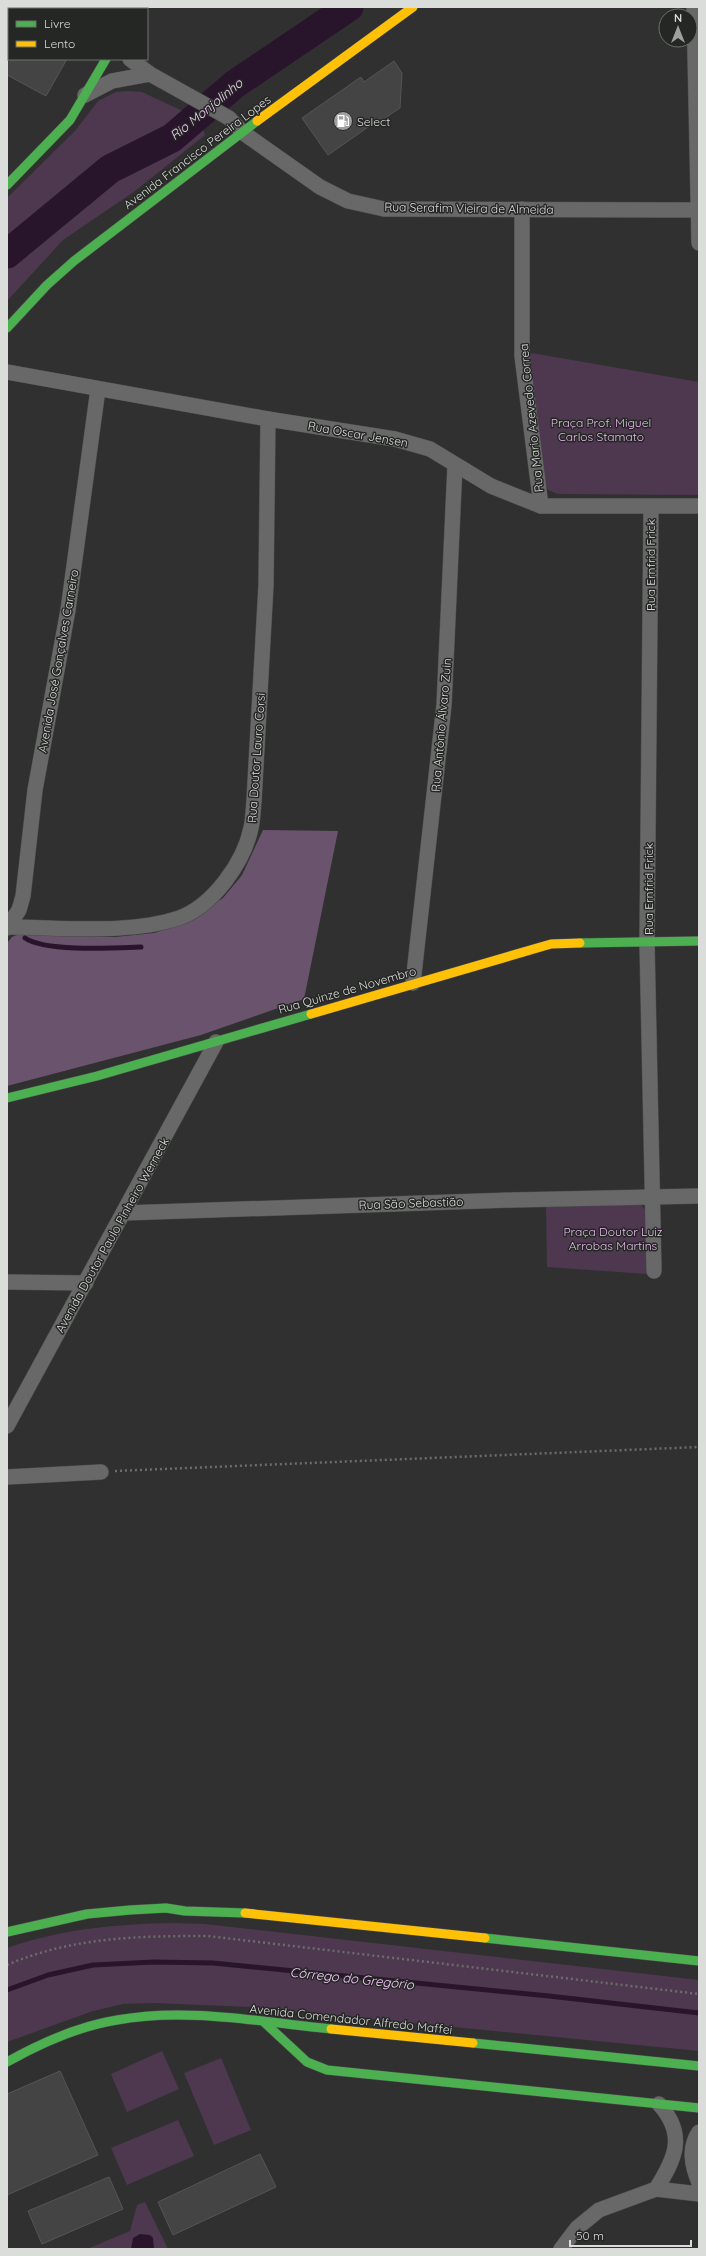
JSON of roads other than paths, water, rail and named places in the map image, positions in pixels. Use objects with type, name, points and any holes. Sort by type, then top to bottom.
[{"type":"main road","name":"Avenida Francisco Pereira Lopes","points":[[7,328],[47,285],[74,261],[242,132],[413,7]]},
{"type":"main road","points":[[7,185],[70,120],[105,60]]},
{"type":"main road","name":"Rua Quinze de Novembro","points":[[7,1098],[96,1076],[551,944],[699,941]]},
{"type":"main road","points":[[7,1932],[87,1914],[166,1908],[185,1911],[244,1913],[699,1960]]},
{"type":"main road","name":"Avenida Comendador Alfredo Maffei","points":[[7,2062],[38,2047],[107,2022],[143,2016],[192,2016],[699,2066]]},
{"type":"main road","points":[[265,2023],[308,2062],[327,2070],[699,2108]]},
{"type":"street","points":[[694,7],[699,243]]},
{"type":"street","name":"Rua Serafim Vieira de Almeida","points":[[131,60],[150,74],[228,118],[242,132],[320,187],[348,201],[384,209],[698,210]]},
{"type":"street","points":[[85,96],[112,81],[150,74]]},
{"type":"street","name":"Rua Mario Azevedo Correa","points":[[522,209],[522,356],[541,506]]},
{"type":"street","name":"Rua Oscar Jensen","points":[[7,372],[268,419],[395,438],[430,450],[491,486],[541,506],[699,506]]},
{"type":"street","name":"Avenida José Gonçalves Carneiro","points":[[7,927],[19,910],[23,896],[35,790],[68,610],[98,389]]},
{"type":"street","name":"Rua Doutor Lauro Corsi","points":[[7,927],[122,927],[151,925],[181,917],[217,894],[242,854],[251,830],[254,801],[266,585],[268,419]]},
{"type":"street","name":"Rua Antônio Álvaro Zuin","points":[[413,983],[444,705],[455,465]]},
{"type":"street","name":"Rua Ernfrid Frick","points":[[651,507],[647,943],[651,1197],[654,1271]]},
{"type":"street","name":"Avenida Doutor Paulo Pinheiro Werneck","points":[[7,1426],[216,1042]]},
{"type":"street","name":"Rua São Sebastião","points":[[124,1213],[699,1196]]},
{"type":"street","points":[[7,1282],[86,1283]]},
{"type":"street","points":[[7,1477],[101,1472]]},
{"type":"street","points":[[656,2189],[672,2164],[676,2146],[670,2116],[659,2104]]},
{"type":"street","points":[[699,2132],[692,2148],[692,2166],[699,2183]]},
{"type":"street","points":[[561,2249],[577,2228],[599,2210],[656,2189],[699,2194]]},
{"type":"waterway","name":"Rio Monjolinho","points":[[7,254],[110,169],[172,138],[235,84],[349,7]]},
{"type":"waterway","points":[[25,938],[35,942],[63,947],[141,947]]},
{"type":"waterway","name":"Córrego do Gregório","points":[[7,1990],[48,1975],[93,1965],[154,1962],[213,1963],[549,1996],[699,2013]]},
{"type":"place","name":"Select","points":[[343,121]]},
{"type":"park label","name":"Praça Prof. Miguel Carlos Stamato","points":[[601,429]]},
{"type":"park label","name":"Praça Doutor Luiz Arrobas Martins","points":[[613,1238]]}]
